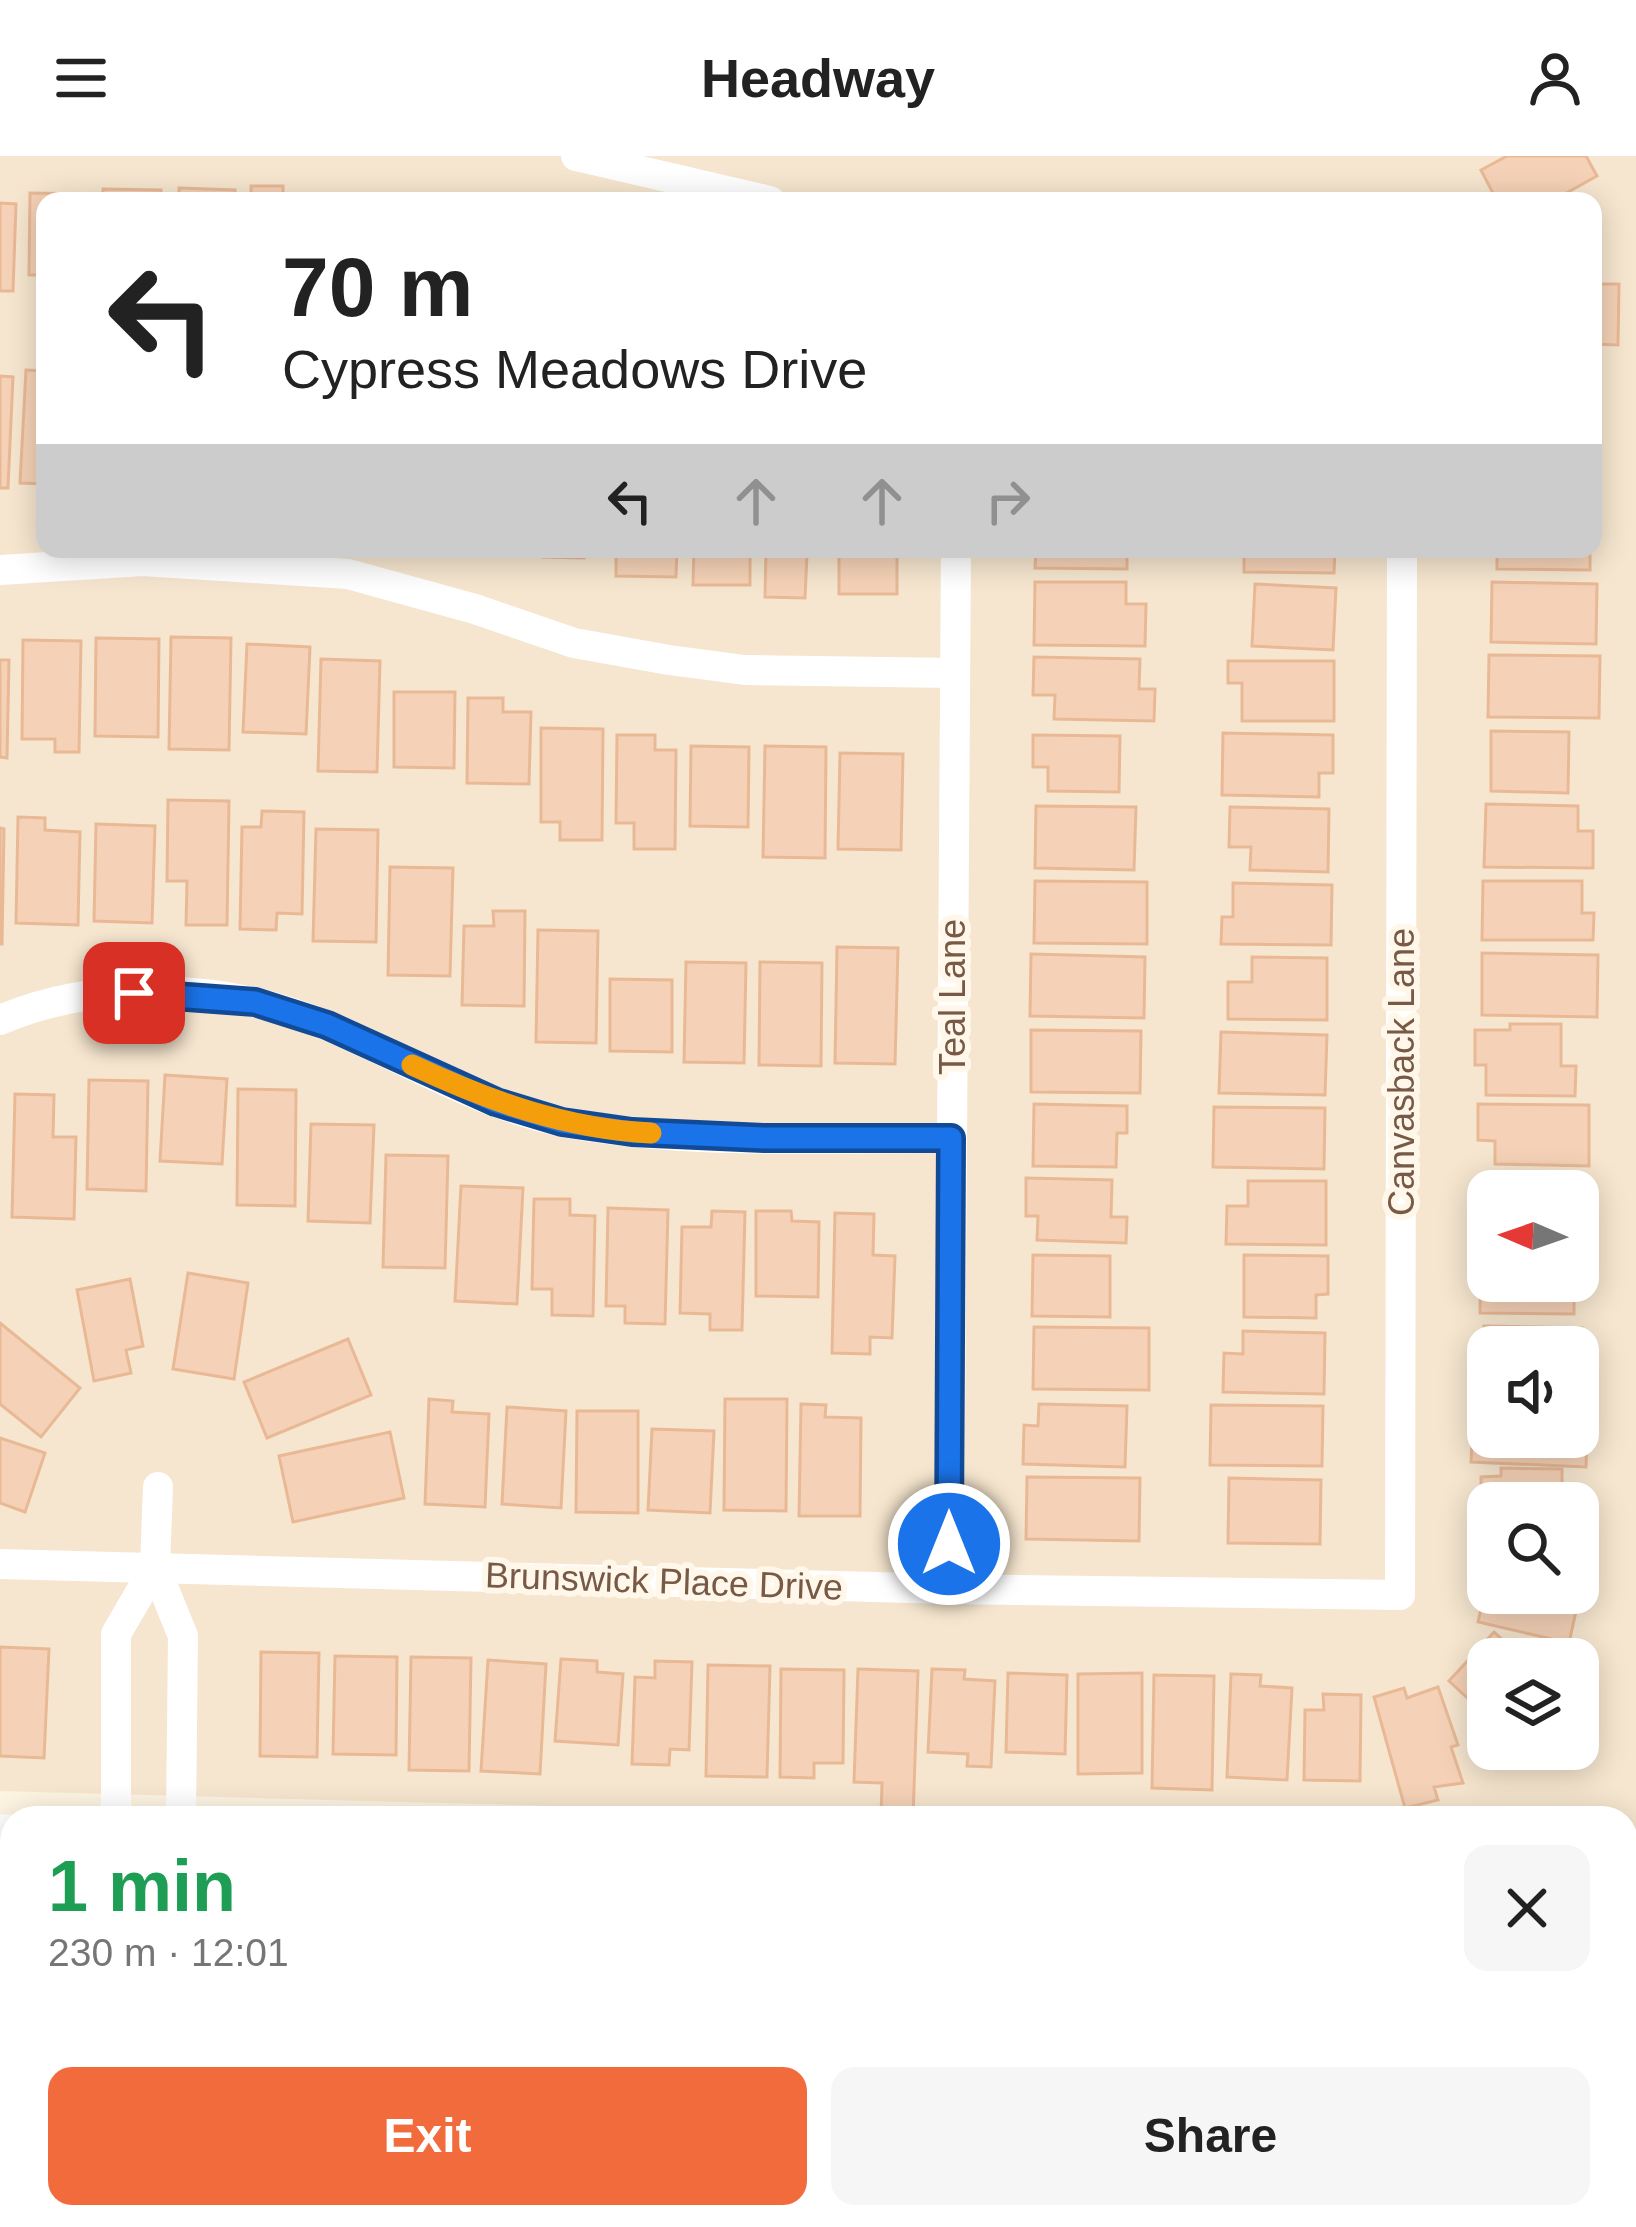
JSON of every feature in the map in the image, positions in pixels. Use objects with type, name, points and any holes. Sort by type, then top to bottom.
[{"type":"street","points":[[576,156],[731,192]]},
{"type":"street","name":"Teal Lane","points":[[949,1589],[956,558]]},
{"type":"street","name":"Canvasback Lane","points":[[1400,1595],[1402,558]]},
{"type":"street","points":[[0,570],[143,561],[348,574],[475,608],[574,643],[669,660],[745,670],[954,673]]},
{"type":"street","points":[[0,1020],[92,993],[176,993],[255,1002],[327,1025],[496,1102],[562,1122],[632,1132],[742,1137],[951,1138]]},
{"type":"street","points":[[158,1487],[155,1567],[183,1636],[181,1806]]},
{"type":"street","name":"Brunswick Place Drive","points":[[0,1564],[949,1589],[1400,1595]]},
{"type":"street","points":[[116,1806],[116,1634],[155,1567]]},
{"type":"shaded area","points":[[0,156],[1636,156],[1636,1806],[553,1806],[0,1791]]},
{"type":"building","points":[[1507,156],[1586,156],[1597,176],[1568,192],[1492,192],[1481,170]]},
{"type":"building","points":[[251,186],[283,186],[283,192],[251,192]]},
{"type":"building","points":[[179,188],[235,190],[235,192],[179,192]]},
{"type":"building","points":[[103,189],[161,190],[161,192]]},
{"type":"building","points":[[30,193],[36,193],[36,275],[29,275]]},
{"type":"building","points":[[0,203],[16,204],[13,291],[0,291]]},
{"type":"building","points":[[1602,284],[1619,284],[1618,345],[1602,344]]},
{"type":"building","points":[[26,370],[36,371],[36,484],[20,483]]},
{"type":"building","points":[[0,376],[13,377],[8,488],[0,488]]},
{"type":"building","points":[[616,558],[677,558],[676,577],[616,576]]},
{"type":"building","points":[[694,558],[750,558],[750,585],[693,585]]},
{"type":"building","points":[[766,558],[807,558],[805,598],[765,597]]},
{"type":"building","points":[[839,558],[897,558],[897,594],[839,594]]},
{"type":"building","points":[[1036,558],[1127,558],[1127,569],[1035,568]]},
{"type":"building","points":[[1244,558],[1335,558],[1334,573],[1244,572]]},
{"type":"building","points":[[1497,558],[1590,558],[1590,570],[1497,569]]},
{"type":"building","points":[[1035,582],[1126,582],[1126,604],[1146,604],[1145,646],[1034,645]]},
{"type":"building","points":[[1492,582],[1597,584],[1596,644],[1491,642]]},
{"type":"building","points":[[1255,584],[1336,588],[1333,650],[1252,646]]},
{"type":"building","points":[[171,637],[231,638],[229,750],[169,749]]},
{"type":"building","points":[[96,638],[159,639],[158,737],[95,736]]},
{"type":"building","points":[[23,640],[81,641],[79,752],[55,752],[55,739],[22,739]]},
{"type":"building","points":[[247,644],[310,647],[306,734],[243,732]]},
{"type":"building","points":[[1489,655],[1600,656],[1599,718],[1488,717]]},
{"type":"building","points":[[1034,657],[1140,659],[1139,689],[1155,689],[1154,721],[1054,719],[1055,695],[1033,695]]},
{"type":"building","points":[[321,659],[380,661],[377,772],[318,771]]},
{"type":"building","points":[[0,660],[9,660],[7,758],[0,757]]},
{"type":"building","points":[[1228,661],[1334,661],[1334,721],[1242,721],[1242,683],[1228,683]]},
{"type":"building","points":[[394,692],[455,692],[454,768],[394,767]]},
{"type":"building","points":[[468,698],[503,698],[503,712],[531,712],[529,784],[467,783]]},
{"type":"building","points":[[541,728],[603,729],[602,840],[560,840],[560,822],[541,822]]},
{"type":"building","points":[[1491,731],[1569,732],[1568,793],[1491,791]]},
{"type":"building","points":[[1223,733],[1333,735],[1333,773],[1319,773],[1319,797],[1222,795]]},
{"type":"building","points":[[617,735],[655,735],[655,750],[676,750],[675,849],[634,849],[634,823],[616,823]]},
{"type":"building","points":[[1033,735],[1120,736],[1119,792],[1048,791],[1048,767],[1033,767]]},
{"type":"building","points":[[691,746],[749,747],[748,827],[690,826]]},
{"type":"building","points":[[765,746],[826,747],[825,858],[763,857]]},
{"type":"building","points":[[840,753],[903,754],[901,850],[838,849]]},
{"type":"building","points":[[168,800],[229,801],[227,925],[186,925],[187,881],[167,881]]},
{"type":"building","points":[[1486,804],[1578,806],[1578,831],[1593,831],[1593,868],[1484,867]]},
{"type":"building","points":[[1036,806],[1136,807],[1134,870],[1035,868]]},
{"type":"building","points":[[1230,807],[1329,809],[1328,872],[1250,870],[1251,847],[1229,847]]},
{"type":"building","points":[[262,811],[304,812],[302,914],[277,913],[276,930],[240,929],[242,827],[261,827]]},
{"type":"building","points":[[18,817],[45,818],[45,830],[80,832],[78,925],[16,923]]},
{"type":"building","points":[[96,824],[155,826],[152,923],[94,921]]},
{"type":"building","points":[[0,828],[4,829],[2,944],[0,944]]},
{"type":"building","points":[[316,829],[378,830],[376,942],[313,941]]},
{"type":"building","points":[[390,867],[453,868],[450,976],[388,975]]},
{"type":"building","points":[[1035,881],[1147,882],[1147,944],[1034,943]]},
{"type":"building","points":[[1483,881],[1582,881],[1582,913],[1594,913],[1593,940],[1482,940]]},
{"type":"building","points":[[1233,883],[1332,885],[1331,945],[1221,944],[1222,917],[1233,917]]},
{"type":"building","points":[[493,911],[525,911],[524,1006],[462,1005],[464,926],[494,926]]},
{"type":"building","points":[[538,930],[598,931],[596,1043],[536,1042]]},
{"type":"building","points":[[837,947],[898,948],[895,1064],[835,1063]]},
{"type":"building","points":[[1482,953],[1598,955],[1597,1017],[1482,1015]]},
{"type":"building","points":[[1031,954],[1145,957],[1144,1018],[1030,1016]]},
{"type":"building","points":[[1252,957],[1327,958],[1327,1020],[1228,1019],[1228,982],[1252,982]]},
{"type":"building","points":[[686,962],[746,963],[744,1063],[684,1062]]},
{"type":"building","points":[[760,962],[822,963],[821,1066],[759,1065]]},
{"type":"building","points":[[610,979],[672,980],[672,1052],[610,1051]]},
{"type":"building","points":[[1510,1024],[1561,1024],[1561,1066],[1576,1066],[1575,1096],[1486,1095],[1486,1065],[1475,1065],[1475,1030],[1510,1030]]},
{"type":"building","points":[[1031,1030],[1141,1031],[1140,1093],[1031,1092]]},
{"type":"building","points":[[1221,1032],[1327,1035],[1325,1095],[1219,1093]]},
{"type":"building","points":[[165,1075],[227,1079],[222,1164],[160,1161]]},
{"type":"building","points":[[89,1080],[148,1081],[146,1191],[87,1189]]},
{"type":"building","points":[[238,1089],[296,1090],[295,1206],[237,1205]]},
{"type":"building","points":[[15,1094],[54,1095],[53,1137],[76,1137],[74,1219],[12,1217]]},
{"type":"building","points":[[1034,1104],[1127,1106],[1127,1133],[1117,1133],[1116,1167],[1033,1166]]},
{"type":"building","points":[[1478,1104],[1589,1105],[1589,1166],[1495,1164],[1495,1141],[1478,1140]]},
{"type":"building","points":[[1214,1107],[1325,1108],[1324,1169],[1213,1167]]},
{"type":"building","points":[[311,1124],[374,1125],[370,1223],[308,1221]]},
{"type":"building","points":[[386,1155],[448,1156],[445,1268],[383,1267]]},
{"type":"building","points":[[1026,1178],[1112,1180],[1111,1217],[1127,1217],[1126,1243],[1037,1240],[1038,1216],[1026,1216]]},
{"type":"building","points":[[1248,1181],[1326,1181],[1326,1245],[1226,1244],[1227,1206],[1248,1206]]},
{"type":"building","points":[[461,1186],[523,1188],[517,1304],[455,1301]]},
{"type":"building","points":[[534,1199],[570,1199],[570,1215],[595,1216],[593,1316],[552,1315],[552,1289],[532,1289]]},
{"type":"building","points":[[608,1208],[668,1210],[665,1324],[625,1323],[625,1306],[606,1306]]},
{"type":"building","points":[[712,1211],[745,1212],[742,1330],[710,1330],[710,1314],[680,1313],[682,1227],[711,1227]]},
{"type":"building","points":[[756,1211],[791,1211],[792,1221],[819,1222],[818,1297],[756,1296]]},
{"type":"building","points":[[835,1213],[874,1214],[873,1255],[895,1256],[892,1338],[870,1337],[870,1354],[832,1353]]},
{"type":"building","points":[[1033,1255],[1110,1256],[1110,1317],[1032,1316]]},
{"type":"building","points":[[1244,1255],[1328,1256],[1328,1294],[1316,1295],[1316,1318],[1244,1317]]},
{"type":"building","points":[[188,1273],[248,1283],[234,1379],[173,1369]]},
{"type":"building","points":[[130,1279],[143,1346],[126,1350],[131,1373],[94,1381],[77,1290]]},
{"type":"building","points":[[1480,1302],[1574,1302],[1574,1314],[1480,1313]]},
{"type":"building","points":[[0,1323],[80,1388],[41,1437],[0,1404]]},
{"type":"building","points":[[1034,1327],[1149,1328],[1149,1390],[1033,1389]]},
{"type":"building","points":[[1243,1331],[1325,1333],[1324,1394],[1223,1392],[1224,1353],[1243,1354]]},
{"type":"building","points":[[348,1339],[371,1395],[267,1438],[244,1382]]},
{"type":"building","points":[[429,1399],[453,1401],[452,1412],[489,1414],[485,1507],[425,1504]]},
{"type":"building","points":[[725,1399],[787,1399],[786,1511],[724,1510]]},
{"type":"building","points":[[801,1404],[826,1405],[825,1417],[861,1418],[860,1516],[799,1516]]},
{"type":"building","points":[[1039,1404],[1127,1406],[1125,1467],[1023,1464],[1024,1425],[1038,1426]]},
{"type":"building","points":[[1211,1405],[1323,1406],[1322,1466],[1210,1465]]},
{"type":"building","points":[[507,1407],[566,1411],[561,1508],[502,1504]]},
{"type":"building","points":[[577,1411],[638,1411],[638,1513],[576,1512]]},
{"type":"building","points":[[652,1429],[714,1431],[710,1513],[648,1510]]},
{"type":"building","points":[[390,1432],[404,1498],[293,1522],[279,1456]]},
{"type":"building","points":[[0,1438],[45,1453],[25,1512],[0,1503]]},
{"type":"building","points":[[1471,1458],[1586,1458],[1586,1467],[1471,1462]]},
{"type":"building","points":[[1501,1468],[1562,1469],[1562,1482],[1481,1482],[1481,1477],[1501,1476]]},
{"type":"building","points":[[1027,1477],[1140,1478],[1139,1541],[1026,1539]]},
{"type":"building","points":[[1229,1478],[1321,1480],[1320,1544],[1228,1543]]},
{"type":"building","points":[[1480,1614],[1575,1614],[1570,1638],[1547,1638],[1478,1622]]},
{"type":"building","points":[[0,1647],[49,1649],[44,1758],[0,1756]]},
{"type":"building","points":[[261,1652],[319,1653],[317,1757],[260,1756]]},
{"type":"building","points":[[335,1656],[397,1657],[396,1755],[333,1754]]},
{"type":"building","points":[[411,1657],[471,1658],[469,1771],[409,1770]]},
{"type":"building","points":[[561,1659],[597,1661],[597,1672],[623,1674],[618,1745],[555,1741]]},
{"type":"building","points":[[488,1660],[546,1664],[540,1774],[481,1771]]},
{"type":"building","points":[[655,1661],[692,1662],[689,1750],[670,1749],[669,1765],[632,1764],[635,1677],[655,1678]]},
{"type":"building","points":[[1467,1661],[1467,1698],[1449,1681]]},
{"type":"building","points":[[708,1665],[770,1666],[767,1777],[706,1776]]},
{"type":"building","points":[[781,1669],[844,1670],[843,1763],[814,1763],[814,1778],[780,1777]]},
{"type":"building","points":[[858,1669],[918,1671],[913,1806],[881,1806],[882,1783],[854,1782]]},
{"type":"building","points":[[932,1669],[965,1670],[964,1679],[995,1681],[991,1767],[967,1766],[968,1754],[928,1752]]},
{"type":"building","points":[[1008,1673],[1067,1675],[1065,1754],[1006,1752]]},
{"type":"building","points":[[1142,1673],[1142,1773],[1078,1774],[1078,1674]]},
{"type":"building","points":[[1231,1674],[1261,1675],[1260,1686],[1292,1688],[1287,1780],[1227,1777]]},
{"type":"building","points":[[1154,1675],[1214,1676],[1212,1790],[1152,1788]]},
{"type":"building","points":[[1438,1687],[1458,1745],[1451,1747],[1463,1783],[1434,1787],[1438,1800],[1413,1806],[1404,1806],[1374,1697],[1404,1688],[1407,1698]]},
{"type":"building","points":[[1323,1694],[1361,1695],[1360,1781],[1304,1780],[1305,1710],[1324,1710]]},
{"type":"slow traffic","points":[[412,1065],[496,1102],[562,1122],[651,1133]]},
{"type":"route","points":[[134,993],[255,1002],[327,1025],[496,1102],[562,1122],[632,1132],[764,1138],[951,1138],[949,1544]]}]
